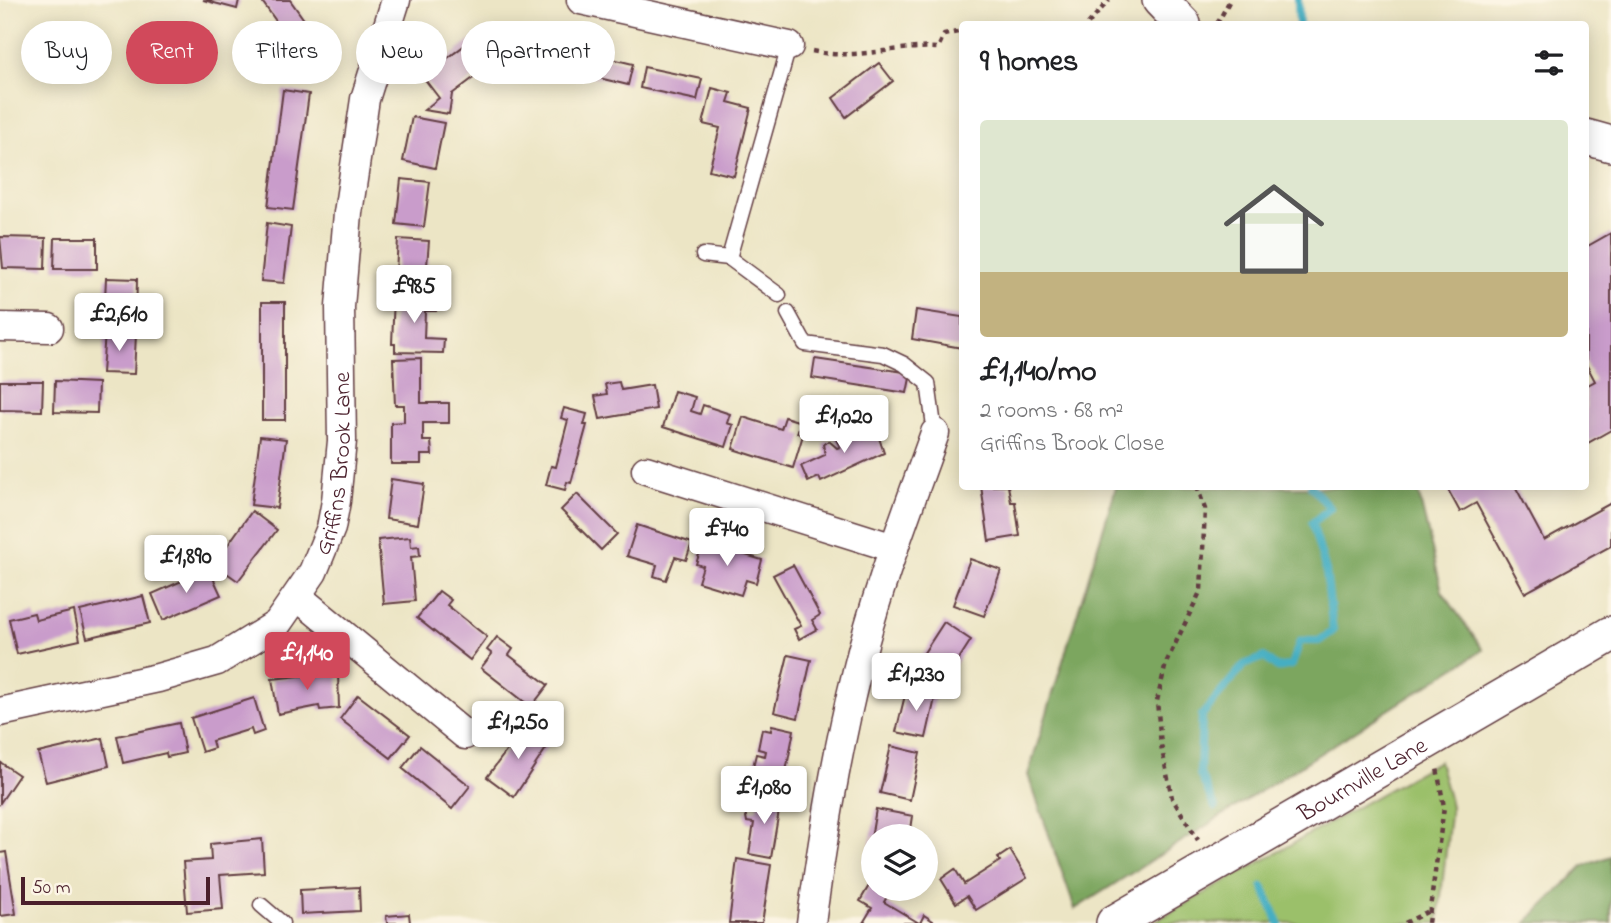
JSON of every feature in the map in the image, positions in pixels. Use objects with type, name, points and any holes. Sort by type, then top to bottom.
[{"type":"street","name":"Griffins Brook Lane","points":[[0,712],[158,678],[217,661],[277,624],[313,572],[331,528],[337,501],[342,441],[340,307],[348,213],[365,99],[396,0]]},
{"type":"street","points":[[581,0],[789,46]]},
{"type":"street","points":[[1589,138],[1611,144]]},
{"type":"street","points":[[0,327],[49,328]]},
{"type":"street","points":[[811,923],[837,758],[857,669],[894,548],[935,433]]},
{"type":"street","points":[[646,470],[894,548]]},
{"type":"street","points":[[298,597],[465,734]]},
{"type":"street","name":"Bournville Lane","points":[[1114,923],[1611,634]]},
{"type":"lane","points":[[729,258],[789,46]]},
{"type":"lane","points":[[703,255],[729,258],[779,295]]},
{"type":"lane","points":[[788,313],[805,344],[883,354],[904,364],[928,383],[935,433]]},
{"type":"lane","points":[[261,905],[282,923]]},
{"type":"path","points":[[1091,21],[1109,0]]},
{"type":"path","points":[[1219,21],[1230,0]]},
{"type":"path","points":[[789,46],[835,57],[914,46],[938,48],[944,35],[959,32]]},
{"type":"path","points":[[1198,490],[1205,509],[1201,590],[1166,663],[1157,701],[1161,745],[1171,798],[1199,842]]},
{"type":"path","points":[[1428,923],[1444,807],[1432,737]]},
{"type":"path","points":[[1405,923],[1429,911]]},
{"type":"green space","points":[[1115,490],[1418,490],[1442,591],[1483,650],[1075,909],[1028,775]]},
{"type":"green space","points":[[1439,761],[1451,806],[1438,923],[1152,923]]},
{"type":"green space","points":[[1611,856],[1611,923],[1526,923],[1583,866]]},
{"type":"building","points":[[203,0],[239,0],[237,9]]},
{"type":"building","points":[[261,0],[290,0],[305,21],[276,21]]},
{"type":"building","points":[[461,48],[461,84],[465,84],[452,94],[449,114],[424,110],[439,98],[428,84],[447,84],[447,59]]},
{"type":"building","points":[[615,60],[633,64],[628,85],[615,82]]},
{"type":"building","points":[[879,63],[893,81],[846,117],[833,98]]},
{"type":"building","points":[[644,67],[702,79],[697,100],[640,88]]},
{"type":"building","points":[[712,88],[731,93],[728,102],[751,108],[734,176],[709,170],[720,128],[703,124]]},
{"type":"building","points":[[283,90],[309,94],[293,210],[268,207]]},
{"type":"building","points":[[412,117],[444,123],[435,168],[403,161]]},
{"type":"building","points":[[401,179],[430,182],[424,227],[396,224]]},
{"type":"building","points":[[267,223],[291,227],[284,283],[261,281]]},
{"type":"building","points":[[1611,233],[1611,430],[1589,442],[1589,384],[1595,381],[1589,370],[1589,245]]},
{"type":"building","points":[[0,237],[46,238],[45,269],[3,268]]},
{"type":"building","points":[[55,238],[97,238],[97,269],[54,269]]},
{"type":"building","points":[[398,239],[429,241],[425,290],[395,288]]},
{"type":"building","points":[[106,278],[137,279],[136,321],[104,320]]},
{"type":"building","points":[[394,296],[436,297],[436,311],[425,311],[424,338],[444,339],[443,353],[395,352],[395,344],[392,344]]},
{"type":"building","points":[[262,302],[285,302],[285,420],[262,420]]},
{"type":"building","points":[[916,310],[959,317],[959,347],[912,339]]},
{"type":"building","points":[[105,332],[136,334],[134,374],[102,373]]},
{"type":"building","points":[[421,358],[421,403],[449,403],[449,423],[423,423],[423,441],[431,441],[432,455],[421,455],[421,464],[391,464],[391,423],[404,422],[404,405],[395,405],[393,359]]},
{"type":"building","points":[[815,359],[911,373],[907,393],[812,378]]},
{"type":"building","points":[[0,381],[43,381],[42,411],[0,410]]},
{"type":"building","points":[[55,381],[98,383],[97,413],[54,412]]},
{"type":"building","points":[[619,382],[621,390],[652,385],[656,409],[600,419],[595,396],[607,394],[605,384]]},
{"type":"building","points":[[674,391],[695,397],[691,411],[700,414],[703,405],[730,414],[727,423],[733,425],[726,447],[663,427]]},
{"type":"building","points":[[564,408],[587,414],[584,425],[587,425],[571,483],[567,482],[565,490],[546,485],[551,466],[556,467],[568,420],[561,418]]},
{"type":"building","points":[[743,417],[781,429],[785,417],[801,422],[797,433],[803,435],[793,468],[733,449]]},
{"type":"building","points":[[861,426],[866,437],[877,432],[884,453],[821,482],[819,477],[808,482],[801,466],[825,455],[823,444],[829,441],[837,448],[840,447],[835,437]]},
{"type":"building","points":[[260,436],[286,439],[277,508],[251,505]]},
{"type":"building","points":[[391,479],[424,484],[418,524],[386,519]]},
{"type":"building","points":[[982,490],[1009,490],[1011,502],[1015,502],[1020,536],[989,541]]},
{"type":"building","points":[[1448,490],[1517,490],[1544,540],[1611,503],[1611,546],[1525,593],[1476,503],[1460,512]]},
{"type":"building","points":[[577,494],[617,534],[601,550],[561,510]]},
{"type":"building","points":[[252,511],[277,530],[238,581],[214,564]]},
{"type":"building","points":[[637,525],[692,543],[686,560],[675,557],[666,580],[654,576],[657,565],[627,556]]},
{"type":"building","points":[[410,537],[411,547],[419,546],[420,556],[411,557],[415,601],[384,604],[378,540]]},
{"type":"building","points":[[703,542],[762,560],[756,583],[746,580],[741,595],[698,582],[703,566],[696,564]]},
{"type":"building","points":[[970,559],[1001,570],[984,616],[953,605]]},
{"type":"building","points":[[793,565],[820,615],[812,620],[817,629],[799,639],[794,629],[801,626],[773,575]]},
{"type":"building","points":[[209,569],[221,595],[163,620],[152,594]]},
{"type":"building","points":[[439,591],[451,600],[447,605],[487,637],[470,660],[417,618]]},
{"type":"building","points":[[143,596],[150,623],[87,638],[80,611]]},
{"type":"building","points":[[74,611],[80,640],[17,654],[9,619],[34,613],[36,620]]},
{"type":"building","points":[[944,622],[971,640],[946,679],[918,662]]},
{"type":"building","points":[[497,637],[513,649],[509,655],[548,685],[531,707],[481,668],[492,654],[487,650]]},
{"type":"building","points":[[788,655],[811,660],[798,718],[774,712]]},
{"type":"building","points":[[338,672],[339,708],[320,710],[319,706],[278,714],[272,679]]},
{"type":"building","points":[[907,687],[936,694],[926,738],[896,732]]},
{"type":"building","points":[[358,695],[410,735],[391,758],[340,719]]},
{"type":"building","points":[[254,698],[264,731],[253,735],[251,729],[212,741],[214,748],[202,752],[191,718]]},
{"type":"building","points":[[179,723],[185,753],[167,757],[166,753],[123,763],[117,736]]},
{"type":"building","points":[[772,725],[794,730],[783,787],[775,785],[774,791],[761,788],[763,778],[751,775],[756,754],[765,756],[766,751],[758,749],[762,729],[771,731]]},
{"type":"building","points":[[525,726],[549,744],[514,797],[487,777]]},
{"type":"building","points":[[103,738],[109,766],[46,782],[38,753]]},
{"type":"building","points":[[420,746],[470,786],[452,809],[402,768]]},
{"type":"building","points":[[891,746],[920,753],[910,800],[880,793]]},
{"type":"building","points":[[0,762],[19,775],[0,803]]},
{"type":"building","points":[[759,795],[781,799],[771,858],[749,854],[754,823],[747,822],[745,811],[757,809]]},
{"type":"building","points":[[876,809],[913,816],[912,824],[873,824]]},
{"type":"building","points":[[262,839],[264,872],[220,875],[223,909],[187,912],[183,862],[211,860],[210,844]]},
{"type":"building","points":[[1010,850],[1027,878],[976,910],[967,896],[956,903],[941,879],[955,869],[964,884],[1000,861],[998,858]]},
{"type":"building","points":[[6,852],[16,914],[0,916],[0,853]]},
{"type":"building","points":[[737,859],[771,865],[762,923],[729,923]]},
{"type":"building","points":[[359,887],[360,911],[301,914],[300,890]]},
{"type":"building","points":[[860,901],[885,901],[919,923],[863,923],[872,908]]},
{"type":"building","points":[[409,914],[410,923],[387,923],[386,916]]},
{"type":"building","points":[[924,915],[933,921],[920,923]]},
{"type":"waterway","points":[[1298,0],[1299,21]]},
{"type":"waterway","points":[[1215,807],[1200,774],[1202,715],[1244,665],[1264,657],[1277,668],[1292,665],[1300,641],[1319,641],[1333,631],[1326,571],[1312,523],[1330,508],[1314,490]]},
{"type":"waterway","points":[[1263,887],[1279,923]]}]
